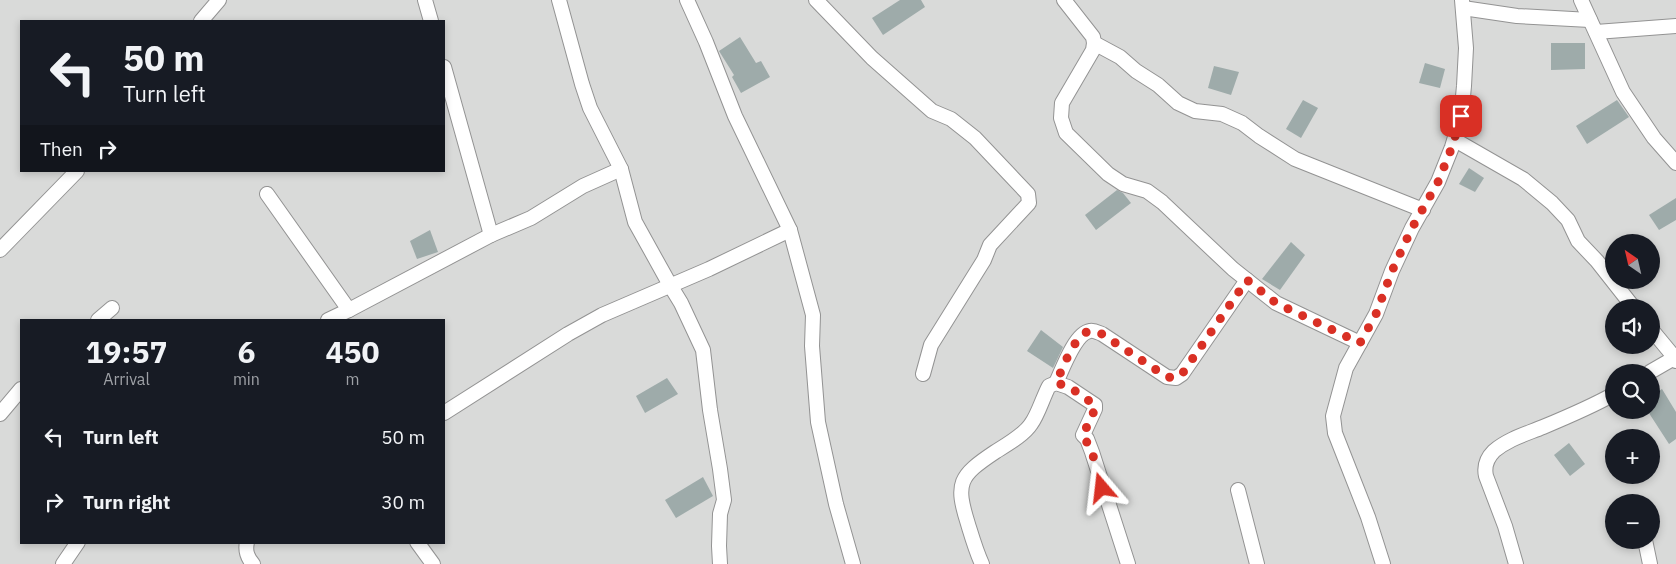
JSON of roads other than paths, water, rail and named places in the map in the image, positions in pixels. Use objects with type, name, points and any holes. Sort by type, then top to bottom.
[{"type":"street","points":[[202,20],[218,0]]},
{"type":"street","points":[[425,0],[431,20]]},
{"type":"street","points":[[559,0],[587,100],[621,169],[635,222],[681,303],[703,350],[724,500],[720,514],[718,546],[720,564]]},
{"type":"street","points":[[687,0],[735,116],[790,230],[812,314],[812,346],[818,422],[836,504],[853,564]]},
{"type":"street","points":[[816,0],[872,58],[932,110],[952,118],[975,138],[1028,194],[1029,203],[990,245],[984,260],[931,345],[923,374]]},
{"type":"street","points":[[1064,0],[1092,37],[1094,43],[1093,50],[1062,103],[1061,118],[1066,133],[1108,174],[1123,184],[1148,191],[1155,196],[1233,269],[1276,303],[1360,343]]},
{"type":"street","points":[[1581,0],[1623,92],[1654,138],[1676,163]]},
{"type":"street","points":[[1383,564],[1368,517],[1335,434],[1333,416],[1346,368],[1376,314],[1392,271],[1412,228],[1438,182],[1455,140],[1461,116],[1466,48],[1462,4],[1517,16],[1593,26],[1676,26]]},
{"type":"street","points":[[1094,43],[1120,57],[1136,71],[1158,85],[1178,103],[1195,111],[1222,114],[1242,123],[1295,158],[1423,210]]},
{"type":"street","points":[[445,70],[492,235]]},
{"type":"street","points":[[1455,140],[1523,179],[1552,203],[1568,220],[1578,241],[1627,299]]},
{"type":"street","points":[[330,319],[492,235],[531,218],[583,186],[621,169]]},
{"type":"street","points":[[0,250],[76,172]]},
{"type":"street","points":[[267,194],[349,310]]},
{"type":"street","points":[[445,412],[568,334],[602,315],[790,230]]},
{"type":"street","points":[[1056,383],[1075,343],[1084,334],[1092,330],[1102,334],[1167,377],[1176,378],[1182,374],[1247,280]]},
{"type":"street","points":[[99,319],[112,308]]},
{"type":"street","points":[[1660,340],[1676,359],[1660,367]]},
{"type":"street","points":[[982,564],[961,504],[960,491],[962,482],[968,472],[977,464],[1011,442],[1032,424],[1049,386],[1056,383],[1068,386],[1095,405],[1083,435],[1092,452],[1128,564]]},
{"type":"street","points":[[0,414],[20,390]]},
{"type":"street","points":[[1516,564],[1505,526],[1486,476],[1485,470],[1488,459],[1493,452],[1512,439],[1605,398]]},
{"type":"street","points":[[1238,490],[1257,564]]},
{"type":"street","points":[[63,564],[77,544]]},
{"type":"street","points":[[247,544],[248,558],[253,564]]},
{"type":"street","points":[[418,544],[433,564]]},
{"type":"street","points":[[1647,549],[1650,564]]}]
